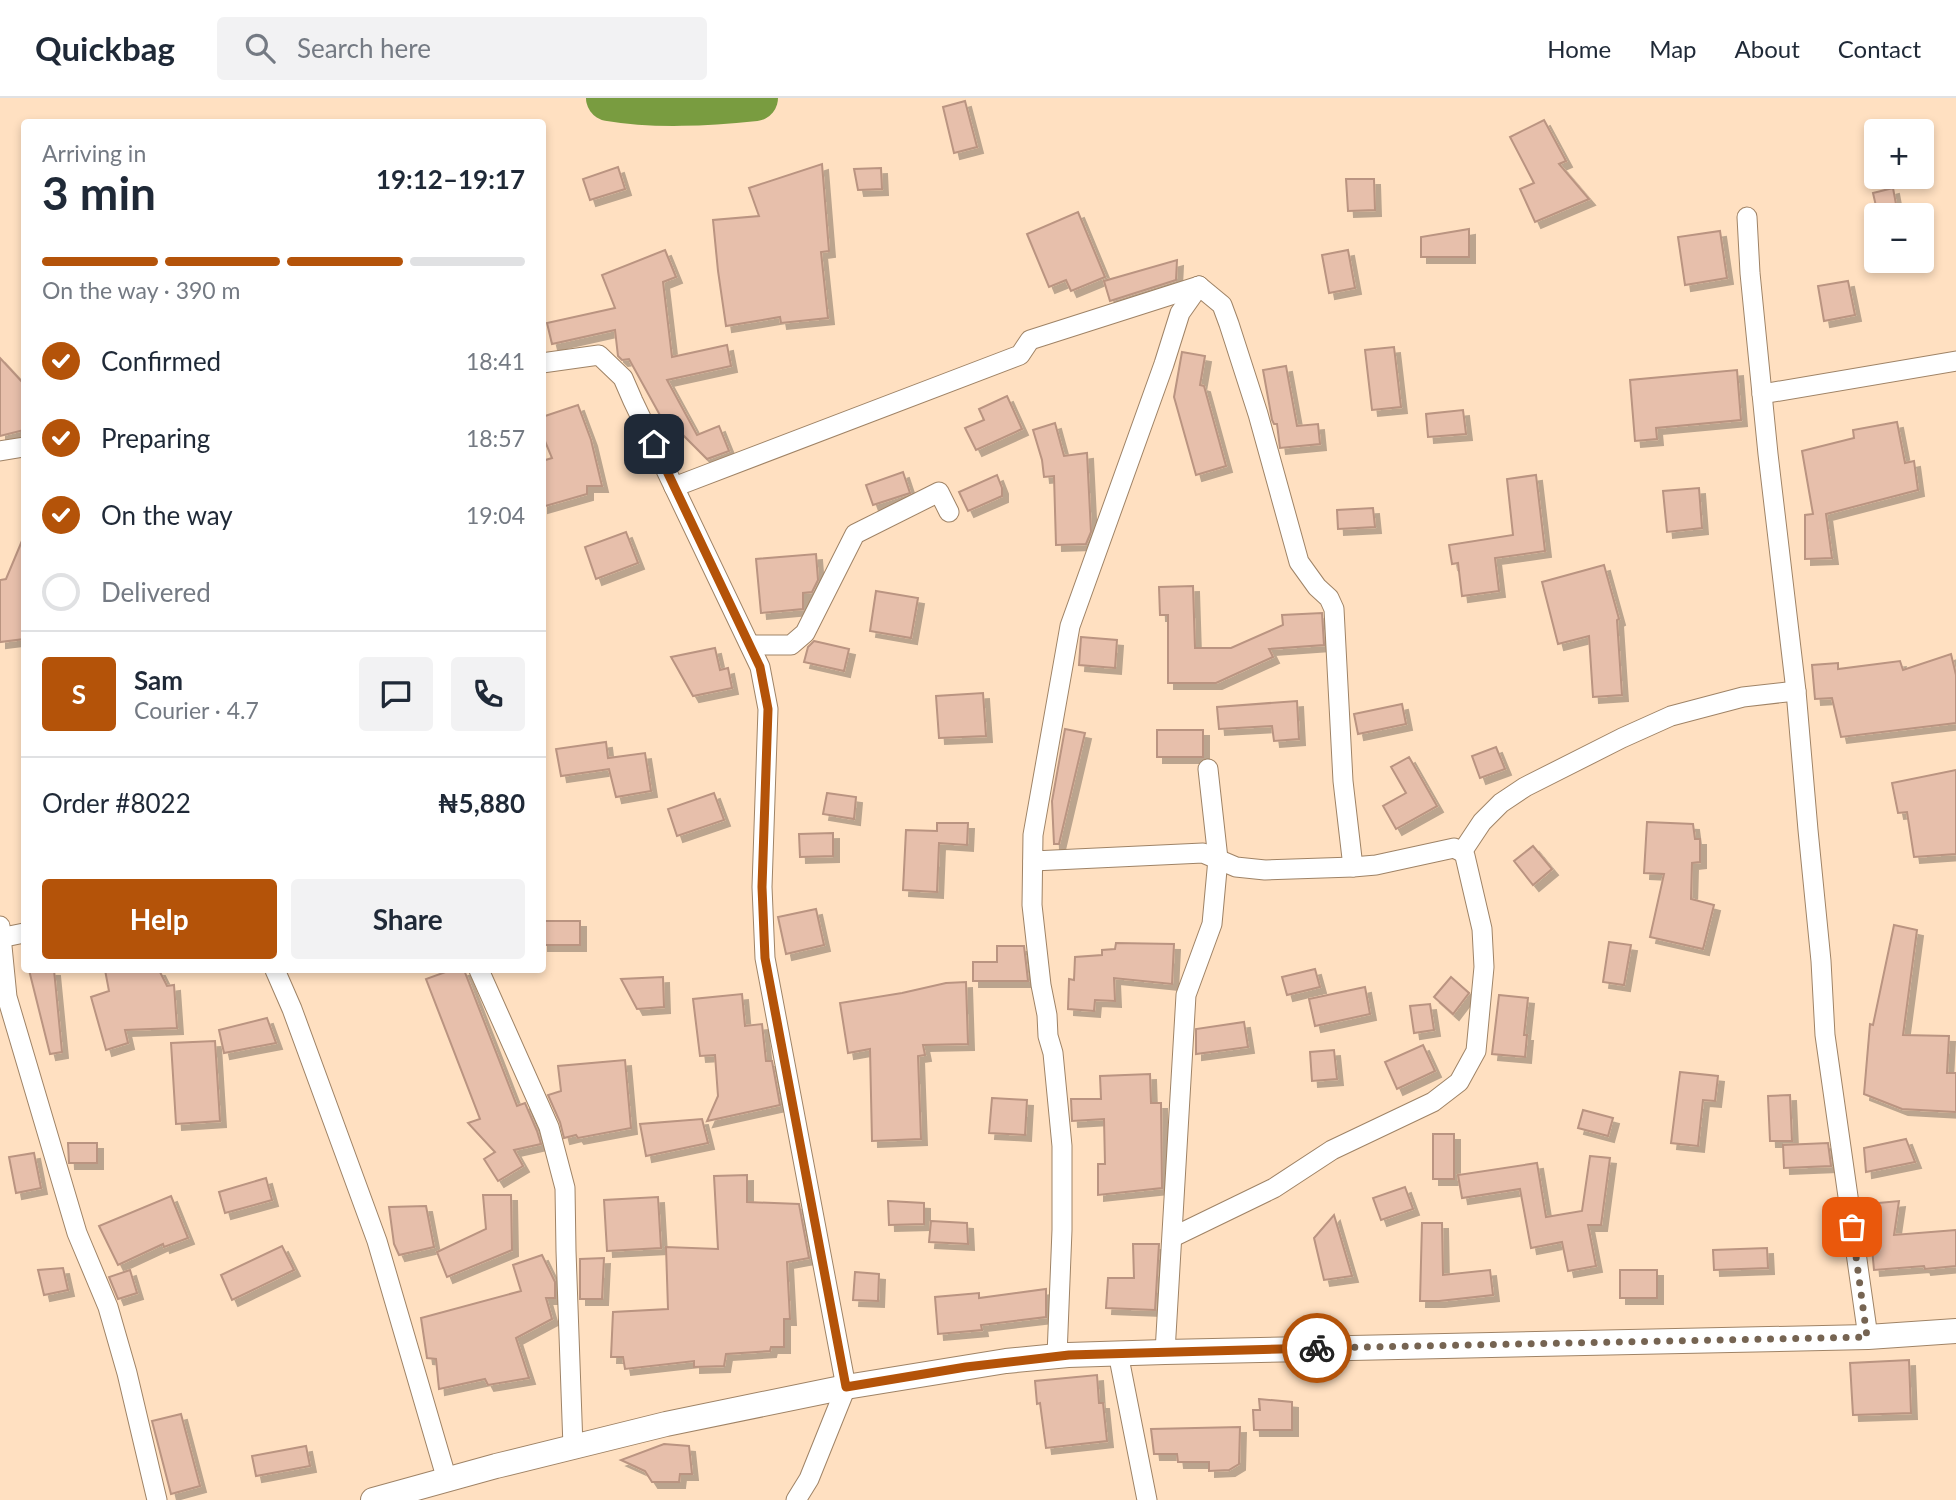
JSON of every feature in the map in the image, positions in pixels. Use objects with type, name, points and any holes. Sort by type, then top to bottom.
[{"type":"street","points":[[1747,217],[1762,394],[1796,691],[1821,961],[1825,1035],[1867,1337]]},
{"type":"street","points":[[674,487],[1020,355],[1030,340],[1199,286]]},
{"type":"street","points":[[1057,1356],[1062,1146],[1053,1053],[1048,1037],[1032,905],[1033,835],[1070,626],[1180,313],[1199,286]]},
{"type":"street","points":[[1199,286],[1222,305],[1229,324],[1258,414],[1299,562],[1317,587],[1329,598],[1334,609],[1343,781],[1353,867]]},
{"type":"street","points":[[546,362],[599,355],[624,377],[760,667],[768,709],[762,887],[765,958],[846,1387],[809,1479],[796,1500]]},
{"type":"street","points":[[1762,394],[1956,361]]},
{"type":"street","points":[[0,451],[21,448]]},
{"type":"street","points":[[750,645],[790,645],[806,633],[855,534],[939,492],[949,512]]},
{"type":"street","points":[[1462,852],[1482,822],[1501,803],[1525,787],[1622,738],[1671,716],[1743,697],[1796,691]]},
{"type":"street","points":[[1165,1352],[1186,995],[1212,925],[1218,859],[1208,769]]},
{"type":"street","points":[[1033,861],[1203,853],[1236,867],[1265,870],[1376,865],[1454,848],[1465,856],[1482,929],[1484,967],[1476,1051],[1459,1082],[1433,1102],[1332,1150],[1274,1188],[1173,1237]]},
{"type":"street","points":[[21,933],[1,934],[7,997],[77,1233],[108,1307],[127,1373],[157,1500]]},
{"type":"street","points":[[276,973],[377,1241],[447,1480]]},
{"type":"street","points":[[480,973],[549,1127],[565,1188],[573,1447]]},
{"type":"street","points":[[373,1500],[666,1424],[846,1387],[946,1370],[1057,1356],[1867,1337],[1956,1331]]},
{"type":"street","points":[[1118,1353],[1147,1500]]},
{"type":"building","points":[[965,101],[977,147],[954,153],[943,107]]},
{"type":"building","points":[[1544,120],[1566,161],[1559,164],[1589,199],[1535,222],[1520,189],[1534,183],[1510,137]]},
{"type":"building","points":[[822,164],[829,251],[821,252],[828,318],[781,323],[780,317],[726,326],[713,220],[759,216],[749,188]]},
{"type":"building","points":[[618,167],[625,189],[590,200],[583,179]]},
{"type":"building","points":[[881,168],[882,189],[858,190],[854,169]]},
{"type":"building","points":[[1346,179],[1374,179],[1375,210],[1348,211]]},
{"type":"building","points":[[1893,189],[1896,203],[1875,203],[1873,193]]},
{"type":"building","points":[[1078,212],[1105,277],[1071,291],[1066,280],[1049,287],[1027,234]]},
{"type":"building","points":[[1469,229],[1469,257],[1421,257],[1421,237]]},
{"type":"building","points":[[1720,231],[1727,278],[1685,285],[1678,237]]},
{"type":"building","points":[[665,250],[676,277],[663,282],[672,357],[727,345],[731,366],[667,380],[697,435],[719,426],[729,451],[707,459],[664,416],[661,417],[629,359],[622,360],[618,356],[615,330],[552,344],[547,323],[615,308],[602,275]]},
{"type":"building","points":[[1348,250],[1355,288],[1329,293],[1322,255]]},
{"type":"building","points":[[1177,260],[1176,280],[1110,301],[1104,281]]},
{"type":"building","points":[[1848,281],[1855,315],[1824,321],[1818,286]]},
{"type":"building","points":[[1394,347],[1401,407],[1372,410],[1365,350]]},
{"type":"building","points":[[1182,352],[1205,356],[1200,385],[1204,386],[1226,466],[1196,475],[1174,397]]},
{"type":"building","points":[[0,358],[21,381],[21,431],[0,436]]},
{"type":"building","points":[[1286,366],[1297,426],[1318,424],[1320,444],[1280,448],[1277,424],[1272,420],[1263,370]]},
{"type":"building","points":[[1737,370],[1741,420],[1656,428],[1657,439],[1635,441],[1630,380]]},
{"type":"building","points":[[1007,396],[1022,429],[976,450],[965,428],[984,420],[979,409]]},
{"type":"building","points":[[578,405],[591,440],[602,486],[587,486],[587,494],[546,506],[546,460],[552,458],[546,444],[546,416]]},
{"type":"building","points":[[1463,410],[1466,434],[1428,437],[1426,414]]},
{"type":"building","points":[[1897,422],[1905,463],[1914,461],[1918,490],[1826,514],[1832,558],[1805,559],[1805,515],[1813,514],[1802,451],[1854,438],[1853,430]]},
{"type":"building","points":[[1055,423],[1064,456],[1087,453],[1091,532],[1086,544],[1056,545],[1054,476],[1044,477],[1033,430]]},
{"type":"building","points":[[903,472],[910,493],[873,505],[866,485]]},
{"type":"building","points":[[997,475],[1002,496],[968,511],[959,492]]},
{"type":"building","points":[[1536,475],[1545,551],[1495,558],[1499,591],[1462,596],[1458,563],[1452,564],[1449,545],[1513,535],[1507,479]]},
{"type":"building","points":[[1699,488],[1702,528],[1667,532],[1663,491]]},
{"type":"building","points":[[1373,508],[1375,527],[1338,529],[1337,510]]},
{"type":"building","points":[[626,532],[638,563],[596,579],[585,547]]},
{"type":"building","points":[[21,543],[21,639],[0,642],[0,580],[6,579]]},
{"type":"building","points":[[816,554],[818,580],[812,592],[803,593],[803,609],[761,613],[756,559]]},
{"type":"building","points":[[1604,565],[1619,619],[1622,695],[1593,697],[1589,636],[1558,644],[1542,582]]},
{"type":"building","points":[[1193,586],[1195,648],[1231,648],[1283,625],[1282,615],[1322,613],[1324,645],[1269,649],[1273,657],[1216,683],[1168,683],[1168,615],[1160,615],[1159,587]]},
{"type":"building","points":[[876,591],[918,598],[911,638],[870,631]]},
{"type":"building","points":[[1081,637],[1117,640],[1115,668],[1079,665]]},
{"type":"building","points":[[814,641],[849,649],[844,671],[804,662],[808,647]]},
{"type":"building","points":[[715,648],[720,670],[728,668],[732,688],[693,696],[671,657]]},
{"type":"building","points":[[1951,654],[1956,675],[1956,723],[1841,737],[1832,698],[1815,699],[1812,665],[1838,663],[1838,669],[1900,661],[1903,670]]},
{"type":"building","points":[[983,693],[986,736],[939,738],[936,696]]},
{"type":"building","points":[[1297,701],[1299,739],[1274,741],[1272,726],[1219,729],[1217,707]]},
{"type":"building","points":[[1402,704],[1406,724],[1358,734],[1354,714]]},
{"type":"building","points":[[1065,729],[1085,733],[1059,844],[1054,844],[1052,801]]},
{"type":"building","points":[[1157,730],[1203,730],[1203,757],[1157,757]]},
{"type":"building","points":[[606,742],[608,758],[645,753],[651,791],[616,797],[609,769],[561,776],[556,749]]},
{"type":"building","points":[[1496,747],[1505,769],[1480,778],[1472,756]]},
{"type":"building","points":[[1409,757],[1437,806],[1396,829],[1383,806],[1406,793],[1391,767]]},
{"type":"building","points":[[1956,770],[1956,854],[1914,857],[1907,812],[1898,813],[1892,783]]},
{"type":"building","points":[[714,793],[724,820],[677,836],[668,809]]},
{"type":"building","points":[[827,793],[856,797],[854,819],[823,814]]},
{"type":"building","points":[[1647,822],[1693,824],[1695,839],[1700,839],[1700,862],[1692,863],[1691,899],[1714,905],[1703,949],[1650,937],[1664,874],[1644,873]]},
{"type":"building","points":[[937,823],[968,823],[967,845],[939,843],[937,892],[903,890],[906,830],[937,831]]},
{"type":"building","points":[[833,833],[833,856],[800,857],[799,834]]},
{"type":"building","points":[[1533,846],[1552,869],[1533,885],[1514,861]]},
{"type":"building","points":[[816,909],[824,945],[786,954],[778,917]]},
{"type":"building","points":[[546,921],[580,921],[580,945],[546,945]]},
{"type":"building","points":[[1894,925],[1917,930],[1903,1035],[1949,1036],[1947,1073],[1956,1073],[1956,1112],[1902,1109],[1864,1094],[1870,1024],[1873,1025]]},
{"type":"building","points":[[1609,942],[1631,945],[1624,985],[1603,982]]},
{"type":"building","points":[[1116,943],[1174,944],[1172,984],[1114,978],[1115,1001],[1095,1000],[1094,1011],[1068,1009],[1069,979],[1074,980],[1075,957],[1102,955],[1102,950],[1115,949]]},
{"type":"building","points":[[997,946],[1024,946],[1028,981],[973,981],[973,962],[997,962]]},
{"type":"building","points":[[1315,969],[1320,987],[1287,995],[1282,977]]},
{"type":"building","points":[[30,973],[54,973],[62,1052],[50,1054]]},
{"type":"building","points":[[106,973],[160,973],[167,986],[174,985],[177,1028],[125,1030],[128,1043],[106,1050],[91,997],[109,991]]},
{"type":"building","points":[[443,973],[465,973],[517,1106],[525,1103],[537,1131],[541,1144],[514,1150],[523,1166],[498,1181],[484,1159],[495,1152],[468,1123],[480,1119],[426,979]]},
{"type":"building","points":[[663,977],[664,1007],[637,1009],[621,979]]},
{"type":"building","points":[[1451,977],[1469,993],[1453,1014],[1434,997]]},
{"type":"building","points":[[966,982],[968,1044],[923,1045],[925,1055],[918,1056],[921,1139],[872,1141],[870,1049],[848,1053],[840,1003],[946,983]]},
{"type":"building","points":[[1365,987],[1370,1014],[1315,1026],[1309,999]]},
{"type":"building","points":[[742,994],[745,1026],[762,1024],[766,1061],[772,1061],[780,1105],[707,1121],[718,1096],[715,1055],[700,1056],[693,999]]},
{"type":"building","points":[[1499,995],[1528,998],[1524,1035],[1527,1035],[1525,1057],[1492,1054]]},
{"type":"building","points":[[1430,1004],[1434,1030],[1414,1033],[1410,1006]]},
{"type":"building","points":[[267,1018],[276,1043],[224,1053],[219,1030]]},
{"type":"building","points":[[1244,1022],[1248,1047],[1196,1054],[1196,1029]]},
{"type":"building","points":[[215,1041],[220,1121],[176,1124],[171,1043]]},
{"type":"building","points":[[1423,1045],[1435,1071],[1397,1089],[1385,1062]]},
{"type":"building","points":[[1334,1050],[1337,1079],[1312,1081],[1310,1052]]},
{"type":"building","points":[[625,1060],[631,1128],[564,1138],[548,1095],[561,1091],[558,1066]]},
{"type":"building","points":[[1680,1072],[1718,1076],[1715,1101],[1703,1100],[1698,1146],[1671,1143]]},
{"type":"building","points":[[1150,1074],[1151,1103],[1161,1103],[1162,1188],[1098,1195],[1098,1164],[1105,1164],[1104,1119],[1072,1121],[1071,1099],[1101,1099],[1100,1076]]},
{"type":"building","points":[[1790,1095],[1792,1141],[1770,1141],[1768,1096]]},
{"type":"building","points":[[992,1098],[1027,1100],[1025,1135],[989,1133]]},
{"type":"building","points":[[1583,1110],[1613,1118],[1608,1136],[1578,1128]]},
{"type":"building","points":[[702,1119],[708,1143],[646,1156],[640,1124]]},
{"type":"building","points":[[1433,1134],[1454,1134],[1454,1179],[1433,1179]]},
{"type":"building","points":[[1906,1139],[1915,1162],[1866,1172],[1864,1148]]},
{"type":"building","points":[[68,1143],[97,1143],[97,1163],[69,1163]]},
{"type":"building","points":[[1828,1143],[1831,1166],[1784,1168],[1783,1145]]},
{"type":"building","points":[[34,1153],[41,1188],[16,1193],[9,1157]]},
{"type":"building","points":[[1590,1156],[1610,1158],[1601,1225],[1588,1225],[1596,1266],[1568,1271],[1562,1242],[1531,1248],[1520,1189],[1462,1198],[1458,1175],[1537,1163],[1546,1217],[1582,1211]]},
{"type":"building","points":[[747,1175],[747,1202],[799,1204],[809,1258],[787,1262],[790,1319],[784,1319],[784,1347],[771,1347],[770,1351],[726,1354],[724,1366],[694,1367],[694,1361],[625,1369],[623,1357],[611,1357],[613,1312],[668,1309],[666,1247],[718,1249],[714,1176]]},
{"type":"building","points":[[266,1178],[272,1200],[225,1213],[219,1192]]},
{"type":"building","points":[[1405,1187],[1413,1209],[1381,1220],[1373,1198]]},
{"type":"building","points":[[483,1195],[511,1195],[512,1250],[447,1277],[437,1252],[486,1229]]},
{"type":"building","points":[[171,1196],[188,1238],[164,1247],[163,1244],[118,1265],[99,1226]]},
{"type":"building","points":[[658,1197],[661,1248],[607,1251],[604,1200]]},
{"type":"building","points":[[888,1201],[924,1203],[924,1224],[889,1225]]},
{"type":"building","points":[[1899,1201],[1894,1235],[1956,1230],[1956,1266],[1874,1270],[1868,1204]]},
{"type":"building","points":[[426,1206],[434,1247],[399,1255],[394,1244],[389,1207]]},
{"type":"building","points":[[1334,1215],[1352,1276],[1324,1280],[1314,1238]]},
{"type":"building","points":[[931,1221],[967,1223],[968,1244],[929,1242]]},
{"type":"building","points":[[1422,1223],[1442,1223],[1443,1275],[1490,1270],[1493,1295],[1420,1301]]},
{"type":"building","points":[[1133,1244],[1159,1244],[1155,1310],[1106,1308],[1108,1278],[1134,1278]]},
{"type":"building","points":[[282,1246],[294,1270],[232,1300],[221,1275]]},
{"type":"building","points":[[1767,1248],[1768,1268],[1714,1270],[1713,1250]]},
{"type":"building","points":[[542,1255],[555,1282],[555,1298],[546,1298],[552,1319],[516,1338],[529,1378],[488,1385],[485,1379],[439,1389],[436,1359],[427,1358],[421,1318],[521,1291],[513,1265]]},
{"type":"building","points":[[604,1258],[602,1299],[580,1299],[580,1259]]},
{"type":"building","points":[[63,1268],[68,1290],[44,1295],[38,1270]]},
{"type":"building","points":[[130,1270],[137,1293],[118,1299],[109,1277]]},
{"type":"building","points":[[1620,1270],[1657,1270],[1657,1298],[1620,1298]]},
{"type":"building","points":[[855,1272],[879,1274],[878,1301],[853,1300]]},
{"type":"building","points":[[1046,1289],[1046,1317],[981,1325],[982,1330],[938,1334],[935,1297],[979,1293],[979,1298]]},
{"type":"building","points":[[1909,1360],[1911,1413],[1853,1415],[1850,1363]]},
{"type":"building","points":[[1097,1375],[1099,1403],[1103,1403],[1107,1441],[1046,1448],[1035,1381]]},
{"type":"building","points":[[1259,1399],[1292,1402],[1292,1430],[1254,1430],[1253,1410],[1260,1410]]},
{"type":"building","points":[[181,1414],[200,1486],[171,1494],[152,1421]]},
{"type":"building","points":[[1240,1427],[1239,1464],[1229,1470],[1209,1471],[1209,1462],[1178,1462],[1177,1454],[1154,1454],[1151,1429]]},
{"type":"building","points":[[664,1444],[689,1446],[692,1474],[680,1474],[679,1482],[652,1482],[645,1471],[621,1460]]},
{"type":"building","points":[[306,1446],[310,1466],[256,1476],[252,1456]]},
{"type":"waterway","points":[[609,98],[682,103],[755,98]]},
{"type":"way so far","points":[[1317,1348],[1867,1337],[1852,1227]]},
{"type":"route","points":[[654,444],[760,667],[768,709],[762,887],[765,958],[846,1387],[1006,1361],[1069,1355],[1317,1348]]}]
